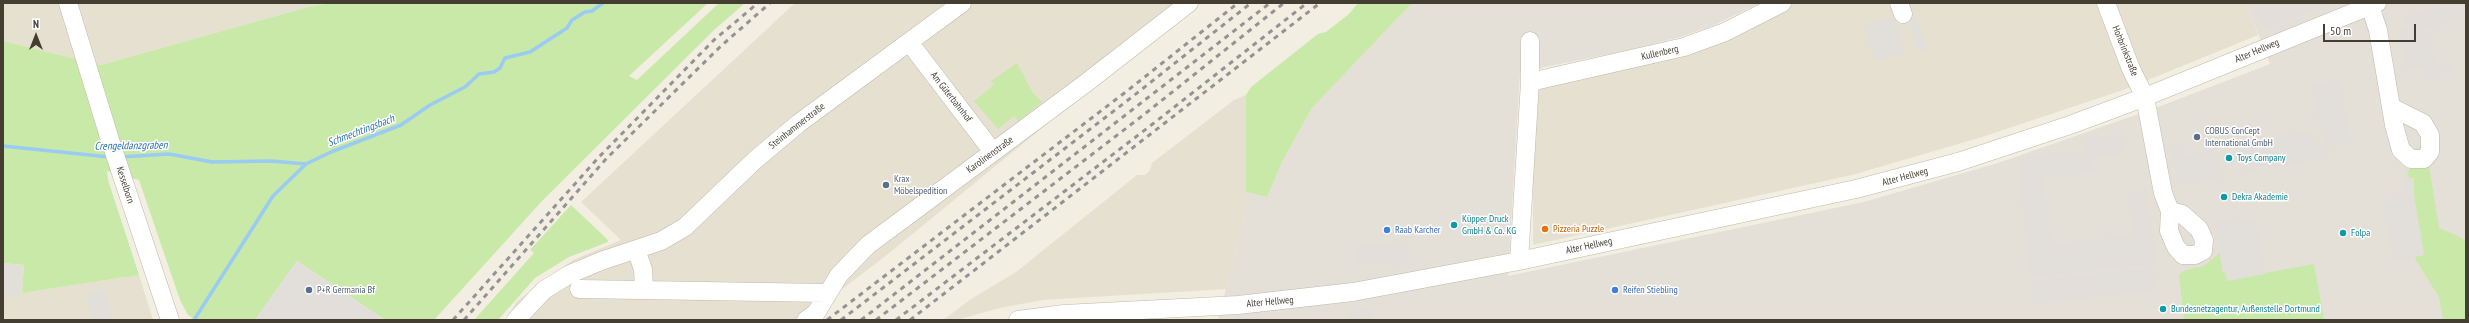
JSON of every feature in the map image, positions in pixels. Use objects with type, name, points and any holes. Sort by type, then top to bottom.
[{"type":"street","name":"Kesselborn","points":[[68,3],[117,162],[170,320]]},
{"type":"street","name":"Steinhammerstraße","points":[[516,320],[544,290],[570,274],[601,261],[661,241],[685,227],[755,160],[798,123],[962,3]]},
{"type":"street","name":"Karolinenstraße","points":[[806,320],[816,313],[827,293],[854,257],[868,245],[1086,83],[1189,3]]},
{"type":"street","name":"Kullenberg","points":[[1530,82],[1684,47],[1725,32],[1782,3]]},
{"type":"street","name":"Hohbrinkstraße","points":[[2106,3],[2132,69],[2145,97]]},
{"type":"street","name":"Alter Hellweg","points":[[1018,320],[1064,314],[1238,305],[1306,298],[1386,287],[1519,261],[1856,190],[2001,149],[2145,97],[2373,4],[2393,108]]},
{"type":"street","points":[[1519,261],[1530,82],[1530,41]]},
{"type":"street","name":"Am Güterbahnhof","points":[[909,42],[993,152]]},
{"type":"street","points":[[2145,97],[2163,193],[2170,211]]},
{"type":"street","points":[[636,250],[643,269],[644,288]]},
{"type":"street","points":[[579,289],[644,288],[827,293]]},
{"type":"shaded area","points":[[3,3],[332,3],[308,7],[101,65],[3,41]]},
{"type":"shaded area","points":[[795,3],[1195,3],[888,254],[802,320],[506,320],[517,301],[573,260],[621,240],[581,202]]},
{"type":"shaded area","points":[[1412,3],[1760,3],[1712,26],[1680,37],[1634,49],[1520,72],[1508,276],[1864,202],[1998,163],[2153,109],[2270,64],[2246,3],[2466,3],[2466,320],[1218,320],[1246,212],[1246,192],[1267,197],[1282,162],[1312,108]]},
{"type":"shaded area","points":[[1794,3],[2246,3],[2258,35],[2126,89],[1982,137],[1852,175],[1533,245],[1533,99],[1543,85],[1788,7]]},
{"type":"shaded area","points":[[2252,3],[2330,3],[2263,30]]},
{"type":"shaded area","points":[[2442,3],[2466,3],[2466,18],[2451,20],[2422,31],[2421,35],[2429,34],[2435,65],[2452,63],[2453,71],[2427,75],[2425,66],[2406,69],[2400,27],[2408,25],[2405,17]]},
{"type":"shaded area","points":[[1916,16],[1927,51],[1919,53],[1908,18]]},
{"type":"shaded area","points":[[1895,17],[1905,54],[1875,61],[1865,24]]},
{"type":"shaded area","points":[[2340,79],[2351,142],[2324,147],[2312,85]]},
{"type":"shaded area","points":[[1246,95],[1246,212],[1226,289],[1042,300],[1000,308],[956,320],[943,320],[971,299],[1016,272],[1137,175],[1145,175],[1150,170],[1152,163],[1234,100]]},
{"type":"shaded area","points":[[2312,131],[2314,140],[2323,148],[2325,157],[2244,172],[2239,144],[2253,141],[2255,150],[2274,147],[2273,138]]},
{"type":"shaded area","points":[[2121,134],[2124,154],[2096,157],[2093,161],[2094,172],[2043,178],[2051,244],[2133,236],[2128,195],[2147,192],[2157,264],[2031,277],[2018,161],[2032,156],[2082,151],[2085,147],[2084,139]]},
{"type":"shaded area","points":[[2179,146],[2181,156],[2217,149],[2223,177],[2179,185],[2171,148]]},
{"type":"shaded area","points":[[2404,178],[2414,178],[2414,196],[2424,255],[2393,260],[2382,201],[2404,197]]},
{"type":"shaded area","points":[[2255,219],[2265,274],[2227,281],[2226,273],[2223,273],[2215,223],[2224,221],[2235,223]]},
{"type":"shaded area","points":[[1358,244],[1408,247],[1406,266],[1357,263]]},
{"type":"shaded area","name":"P+R Germania Bf","points":[[297,261],[385,320],[255,320]]},
{"type":"shaded area","points":[[3,263],[24,265],[22,293],[139,275],[153,320],[3,320]]},
{"type":"shaded area","points":[[3,265],[23,266],[20,296],[3,295]]},
{"type":"shaded area","points":[[2153,268],[2155,290],[2033,304],[2031,281]]},
{"type":"shaded area","points":[[104,289],[113,320],[94,320],[86,294]]},
{"type":"shaded area","points":[[1371,309],[1369,320],[1349,320],[1350,312]]},
{"type":"green space","points":[[332,3],[708,3],[629,76],[637,80],[719,3],[745,3],[714,30],[542,201],[434,320],[385,320],[297,261],[255,320],[195,320],[188,315],[180,300],[139,180],[107,171],[108,180],[139,275],[22,293],[24,265],[3,263],[3,41],[101,65],[308,7]]},
{"type":"green space","points":[[1358,3],[1412,3],[1312,108],[1282,162],[1267,197],[1246,192],[1246,95],[1251,87],[1318,34],[1326,32],[1349,14]]},
{"type":"green space","points":[[1017,63],[1032,92],[1042,102],[1018,121],[1014,116],[998,129],[974,101],[994,85],[991,81]]},
{"type":"green space","points":[[2429,166],[2439,228],[2462,238],[2466,243],[2466,320],[2441,320],[2443,319],[2439,297],[2415,256],[2424,255],[2414,196],[2414,178],[2409,178],[2407,173],[2410,168]]},
{"type":"green space","points":[[571,205],[607,239],[608,242],[569,257],[535,278],[498,320],[474,320],[534,253],[530,250]]},
{"type":"green space","points":[[2220,253],[2223,273],[2226,273],[2227,280],[2314,264],[2324,320],[2184,320],[2179,275],[2186,270],[2204,266]]},
{"type":"waterway","name":"Schmechtingsbach","points":[[194,320],[273,196],[306,164],[331,152],[401,125],[430,105],[465,87],[479,74],[494,72],[500,68],[505,58],[530,52],[567,28],[572,20],[585,12],[592,11],[603,3]]},
{"type":"waterway","name":"Crengeldanzgraben","points":[[3,146],[109,157]]},
{"type":"waterway","name":"Crengeldanzgraben","points":[[121,157],[169,154],[212,162],[271,161],[306,164]]},
{"type":"railway","points":[[453,320],[599,157],[714,40],[758,3]]},
{"type":"railway","points":[[464,320],[606,159],[721,46],[770,3]]},
{"type":"railway","points":[[827,320],[1127,91],[1238,3]]},
{"type":"railway","points":[[841,320],[1132,97],[1251,3]]},
{"type":"railway","points":[[861,320],[1270,3]]},
{"type":"railway","points":[[876,320],[1146,113],[1284,3]]},
{"type":"railway","points":[[896,320],[1154,123],[1307,3]]},
{"type":"railway","points":[[910,320],[1320,3]]},
{"type":"place","name":"COBUS ConCept International GmbH","points":[[2197,137]]},
{"type":"place","name":"Toys Company","points":[[2229,158]]},
{"type":"place","name":"Krax Möbelspedition","points":[[886,185]]},
{"type":"place","name":"Dekra Akademie","points":[[2224,197]]},
{"type":"place","name":"Küpper Druck GmbH & Co. KG","points":[[1454,225]]},
{"type":"place","name":"Pizzeria Puzzle","points":[[1545,229]]},
{"type":"place","name":"Raab Karcher","points":[[1387,230]]},
{"type":"place","name":"Folpa","points":[[2343,233]]},
{"type":"place","name":"P+R Germania Bf","points":[[309,290]]},
{"type":"place","name":"Reifen Stiebling","points":[[1615,290]]},
{"type":"place","name":"Bundesnetzagentur, Außenstelle Dortmund","points":[[2163,309]]}]
